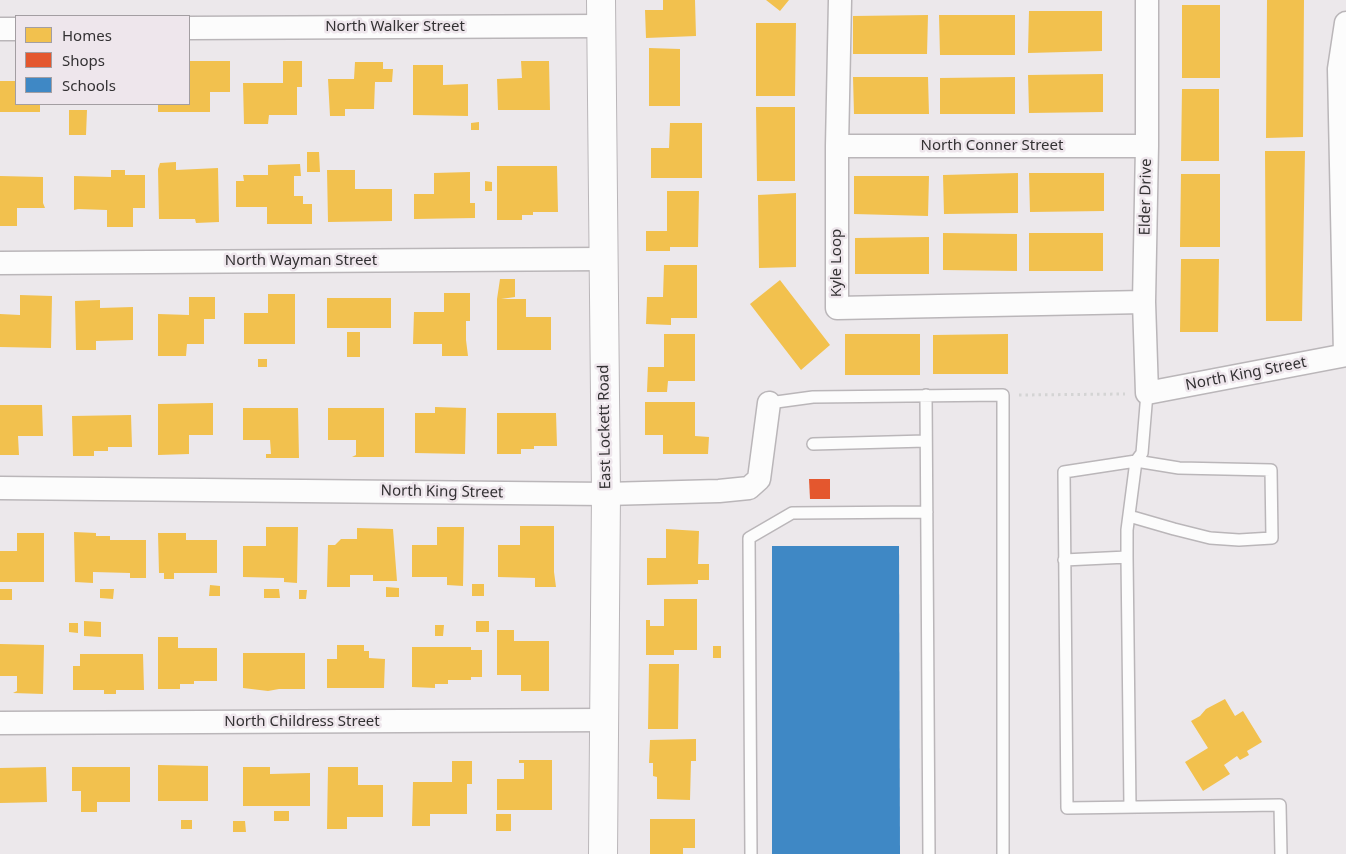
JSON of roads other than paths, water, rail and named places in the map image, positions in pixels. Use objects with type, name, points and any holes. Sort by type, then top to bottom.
[{"type":"street","name":"Kyle Loop","points":[[840,0],[837,146],[837,308],[1144,302]]},
{"type":"street","name":"Elder Drive","points":[[1147,0],[1144,302],[1147,394]]},
{"type":"street","name":"North Walker Street","points":[[190,28],[601,13]]},
{"type":"street","name":"East Lockett Road","points":[[601,13],[606,494],[603,854]]},
{"type":"street","points":[[1346,23],[1339,68],[1346,357]]},
{"type":"street","points":[[0,30],[15,29]]},
{"type":"street","name":"North Conner Street","points":[[837,146],[1147,146]]},
{"type":"street","name":"North Wayman Street","points":[[0,263],[603,259]]},
{"type":"street","name":"North King Street","points":[[1147,394],[1346,357]]},
{"type":"street","name":"North King Street","points":[[0,488],[606,494],[718,491],[749,488],[759,479],[769,403]]},
{"type":"street","name":"North Childress Street","points":[[0,724],[605,720]]},
{"type":"lane","points":[[1130,807],[1127,530],[1136,461],[1142,453],[1147,394]]},
{"type":"lane","name":"North King Street","points":[[769,403],[813,397],[1003,395],[1003,854]]},
{"type":"lane","points":[[926,396],[929,854]]},
{"type":"lane","points":[[813,444],[926,441]]},
{"type":"lane","points":[[1129,516],[1210,538],[1239,540],[1272,538],[1271,470],[1179,468],[1136,461],[1064,472],[1067,808],[1280,806],[1282,854]]},
{"type":"lane","points":[[751,854],[749,538],[792,513],[927,512]]},
{"type":"lane","points":[[1064,560],[1126,557]]}]
